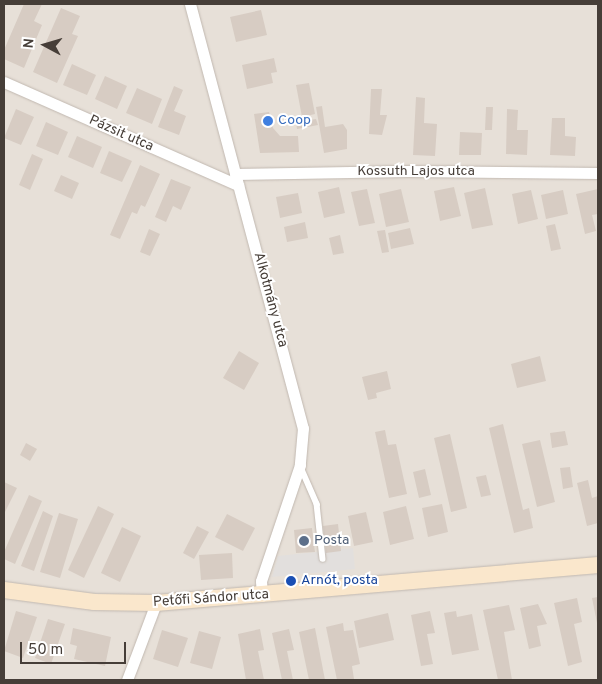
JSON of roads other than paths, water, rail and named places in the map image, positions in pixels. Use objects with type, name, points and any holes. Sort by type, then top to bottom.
[{"type":"main road","name":"Petőfi Sándor utca","points":[[4,590],[78,601],[156,603],[262,596],[598,565]]},
{"type":"street","name":"Alkotmány utca","points":[[190,4],[236,180],[301,414],[304,442],[300,465],[261,581],[262,596]]},
{"type":"street","name":"Pázsit utca","points":[[4,82],[236,180]]},
{"type":"street","name":"Kossuth Lajos utca","points":[[236,180],[409,171],[598,173]]},
{"type":"street","points":[[127,680],[156,603]]},
{"type":"lane","points":[[300,465],[317,504],[323,559]]},
{"type":"place","name":"Coop","points":[[268,121]]},
{"type":"place","name":"Posta","points":[[304,541]]},
{"type":"place","name":"Arnót, posta","points":[[291,581]]}]
